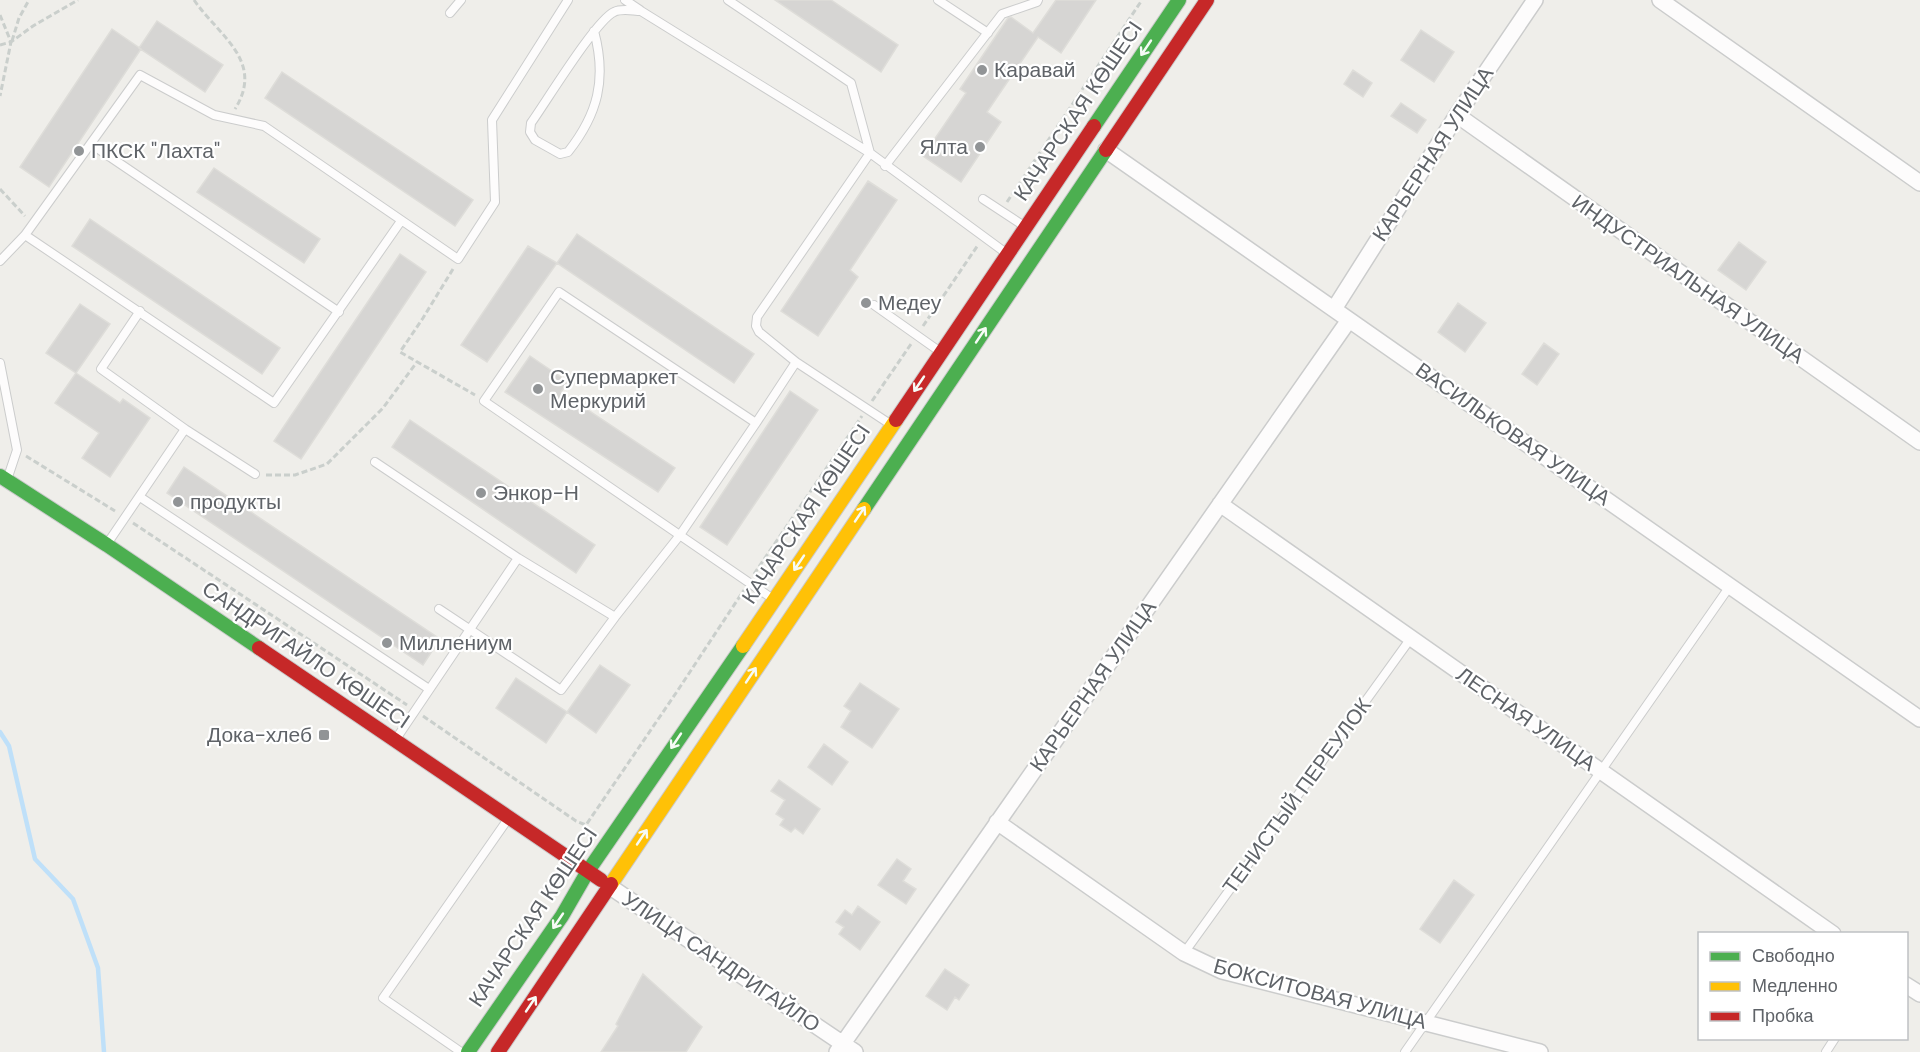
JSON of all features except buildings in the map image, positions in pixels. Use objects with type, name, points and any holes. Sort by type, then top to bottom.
[{"type":"main road","name":"КАЧАРСКАЯ КӨШЕСІ","points":[[468,1052],[562,916],[588,871],[775,600],[1179,0]]},
{"type":"main road","points":[[498,1052],[1207,0]]},
{"type":"main road","name":"САНДРИГАЙЛО КӨШЕСІ","points":[[3,479],[107,545],[588,871]]},
{"type":"main road","name":"УЛИЦА САНДРИГАЙЛО","points":[[588,871],[609,886]]},
{"type":"street","name":"КАРЬЕРНАЯ УЛИЦА","points":[[1334,309],[1457,115],[1535,0]]},
{"type":"street","points":[[1660,0],[1920,183]]},
{"type":"street","name":"ИНДУСТРИАЛЬНАЯ УЛИЦА","points":[[1457,115],[1920,442]]},
{"type":"street","name":"ВАСИЛЬКОВАЯ УЛИЦА","points":[[1106,150],[1920,719]]},
{"type":"street","name":"КАРЬЕРНАЯ УЛИЦА","points":[[845,1049],[997,822],[1349,320]]},
{"type":"street","points":[[944,347],[967,356]]},
{"type":"street","name":"ЛЕСНАЯ УЛИЦА","points":[[1220,504],[1832,932]]},
{"type":"street","points":[[690,722],[710,736]]},
{"type":"street","name":"БОКСИТОВАЯ УЛИЦА","points":[[997,822],[1184,953],[1222,971],[1539,1052]]},
{"type":"street","name":"УЛИЦА САНДРИГАЙЛО","points":[[609,886],[845,1049]]},
{"type":"lane","points":[[450,13],[461,0]]},
{"type":"lane","points":[[0,261],[25,235],[140,75],[214,115],[264,126],[458,259],[495,202],[492,120],[568,0]]},
{"type":"lane","points":[[625,0],[870,153],[1007,254]]},
{"type":"lane","points":[[728,0],[850,83],[870,153]]},
{"type":"lane","points":[[938,0],[988,33]]},
{"type":"lane","points":[[885,166],[1002,14],[1038,0]]},
{"type":"lane","points":[[594,32],[600,53],[601,74],[592,116],[568,152],[560,154],[535,140],[530,132],[531,123],[594,32],[606,16],[616,10],[641,11]]},
{"type":"lane","points":[[91,144],[339,312]]},
{"type":"lane","points":[[870,153],[757,317],[756,326],[759,332],[796,362],[891,425]]},
{"type":"lane","points":[[982,199],[1026,227]]},
{"type":"lane","points":[[25,235],[274,403],[401,221]]},
{"type":"lane","points":[[756,423],[559,292],[484,401],[775,600]]},
{"type":"lane","points":[[874,305],[917,335],[944,347]]},
{"type":"lane","points":[[140,311],[101,369],[185,429],[255,474]]},
{"type":"lane","points":[[439,609],[561,690],[680,535],[796,362]]},
{"type":"lane","points":[[0,363],[17,450],[3,479]]},
{"type":"lane","points":[[107,545],[185,429]]},
{"type":"lane","points":[[375,462],[518,558],[615,617]]},
{"type":"lane","points":[[140,497],[429,689]]},
{"type":"lane","points":[[395,741],[518,558]]},
{"type":"lane","points":[[1405,1052],[1730,586]]},
{"type":"lane","name":"ТЕНИСТЫЙ ПЕРЕУЛОК","points":[[1184,953],[1410,638]]},
{"type":"lane","points":[[461,1052],[383,998],[508,817]]},
{"type":"path","points":[[0,96],[11,42],[19,18],[29,0]]},
{"type":"path","points":[[0,45],[11,42],[78,0]]},
{"type":"path","points":[[194,0],[205,16],[231,42],[246,74],[243,96],[229,118]]},
{"type":"path","points":[[1001,211],[1142,0]]},
{"type":"path","points":[[0,15],[11,42]]},
{"type":"path","points":[[0,189],[33,224]]},
{"type":"path","points":[[17,450],[126,518],[586,825],[983,237]]},
{"type":"path","points":[[458,259],[400,352],[484,401]]},
{"type":"path","points":[[255,474],[295,475],[327,465],[383,408],[417,362]]},
{"type":"waterway","points":[[0,732],[9,746],[35,859],[73,899],[98,968],[104,1052]]},
{"type":"traffic: fast","points":[[1094,126],[1179,0]]},
{"type":"traffic: fast","points":[[864,509],[1106,150]]},
{"type":"traffic: fast","points":[[0,476],[259,648]]},
{"type":"traffic: fast","points":[[468,1052],[562,916],[588,871],[743,646]]},
{"type":"traffic: slow","points":[[743,646],[896,420]]},
{"type":"traffic: slow","points":[[611,884],[864,509]]},
{"type":"traffic: jam","points":[[1106,150],[1207,0]]},
{"type":"traffic: jam","points":[[896,420],[1094,126]]},
{"type":"traffic: jam","points":[[259,648],[601,880]]},
{"type":"traffic: jam","points":[[498,1052],[611,884]]},
{"type":"place","name":"Каравай","points":[[982,70]]},
{"type":"place","name":"Ялта","points":[[980,147]]},
{"type":"place","name":"ПКСК \"Лахта\"","points":[[79,151]]},
{"type":"place","name":"Медеу","points":[[866,303]]},
{"type":"place","name":"Супермаркет Меркурий","points":[[538,389]]},
{"type":"place","name":"Энкор-Н","points":[[481,493]]},
{"type":"place","name":"продукты","points":[[178,502]]},
{"type":"place","name":"Миллениум","points":[[387,643]]},
{"type":"place","name":"Дока-хлеб","points":[[324,735]]}]
